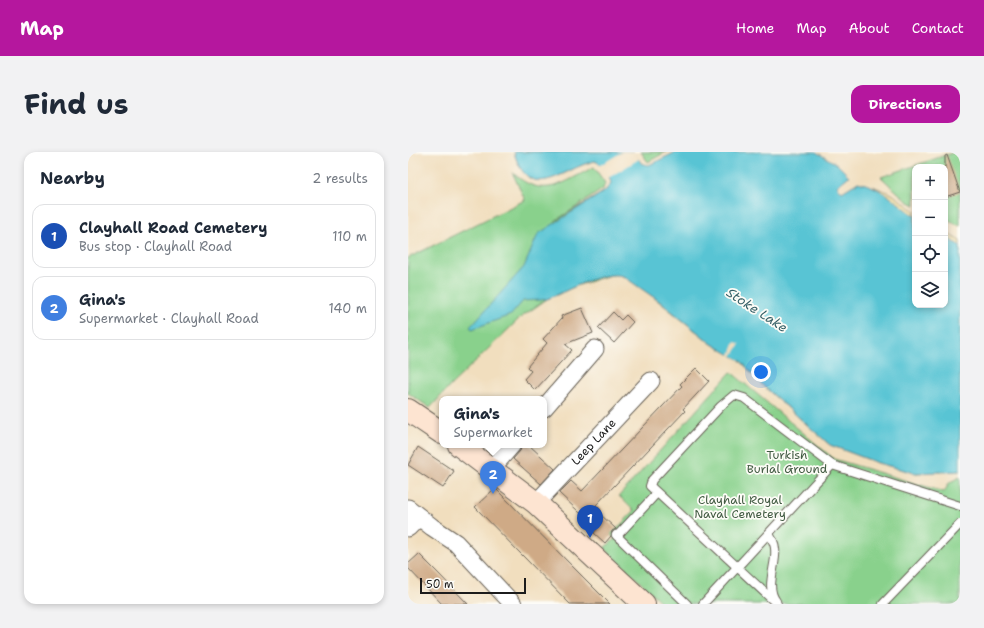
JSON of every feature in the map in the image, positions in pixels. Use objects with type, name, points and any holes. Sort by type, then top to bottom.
[{"type":"street","points":[[547,405],[595,349]]},
{"type":"street","name":"Leep Lane","points":[[536,503],[651,381]]},
{"type":"street","points":[[409,412],[439,431]]},
{"type":"street","points":[[463,448],[492,468],[536,503],[644,604]]},
{"type":"street","points":[[492,468],[509,448]]},
{"type":"street","points":[[412,518],[456,543],[513,604]]},
{"type":"lane","points":[[778,604],[656,494],[650,486],[651,481],[721,406],[734,395],[744,398],[832,465],[960,506]]},
{"type":"lane","points":[[703,604],[832,465]]},
{"type":"lane","points":[[656,494],[616,536],[687,604]]},
{"type":"lane","points":[[882,604],[960,524]]},
{"type":"lane","points":[[768,534],[775,544],[772,596],[778,604]]},
{"type":"green space","points":[[514,152],[603,152],[960,471],[915,473],[878,463],[830,445],[761,384],[741,361],[712,344],[632,280],[617,274],[576,286],[547,299],[520,318],[441,396],[439,396],[439,398],[430,408],[408,393],[408,258],[525,200],[512,172],[523,181],[533,186],[543,187],[562,183],[594,167],[605,183],[603,189],[555,221],[605,191],[611,184],[606,171],[595,161],[549,179],[538,181],[529,177],[521,168]]},
{"type":"green space","points":[[641,152],[666,152],[648,162]]},
{"type":"green space","points":[[955,152],[960,152],[960,226],[948,220],[948,164],[919,164]]},
{"type":"green space","points":[[912,167],[912,204],[907,201],[881,177]]},
{"type":"green space","name":"Clayhall Royal Naval Cemetery","points":[[731,372],[834,459],[944,492],[950,482],[960,477],[960,604],[663,604],[604,548],[615,539],[610,534],[612,532],[613,533],[634,511],[619,496]]},
{"type":"sand","points":[[873,186],[892,194],[912,209],[912,221]]},
{"type":"sand","points":[[948,234],[960,241],[960,253],[948,246]]},
{"type":"water","name":"Stoke Lake","points":[[514,152],[634,152],[642,163],[649,165],[676,152],[816,152],[837,164],[849,176],[837,186],[842,192],[858,182],[881,191],[912,214],[912,308],[948,308],[948,238],[960,246],[960,471],[915,473],[878,463],[830,445],[761,384],[741,361],[712,344],[659,301],[623,276],[605,276],[585,282],[547,299],[523,301],[511,315],[472,329],[470,327],[524,267],[538,234],[605,191],[611,184],[606,171],[595,161],[549,179],[538,181],[529,177],[521,168]]},
{"type":"pier","points":[[622,152],[635,152],[639,159],[608,178],[599,166]]},
{"type":"pier","points":[[735,342],[740,344],[732,356],[740,360],[739,362],[718,351],[719,349],[730,355]]},
{"type":"building","points":[[947,155],[960,192],[948,196],[948,164],[945,164],[945,156]]},
{"type":"building","points":[[582,308],[593,333],[565,344],[572,350],[535,390],[524,379],[531,371],[527,367],[547,343],[543,339],[562,318],[561,316]]},
{"type":"building","points":[[613,312],[621,320],[626,315],[633,322],[614,343],[598,328]]},
{"type":"building","points":[[696,368],[709,381],[683,409],[685,411],[596,505],[601,510],[599,513],[616,529],[612,531],[611,536],[605,543],[594,533],[597,529],[559,493],[571,481],[582,491],[682,386],[680,384]]},
{"type":"building","points":[[418,447],[454,471],[443,488],[408,465]]},
{"type":"building","points":[[521,448],[532,448],[555,469],[541,484],[513,459]]},
{"type":"building","points":[[495,488],[610,604],[570,604],[475,507]]},
{"type":"building","points":[[419,554],[468,604],[442,604],[408,568],[408,564]]},
{"type":"place","name":"Gina's","points":[[493,494]]},
{"type":"place","name":"Clayhall Road Cemetery","points":[[590,538]]},
{"type":"park label","name":"Turkish Burial Ground","points":[[787,462]]}]
